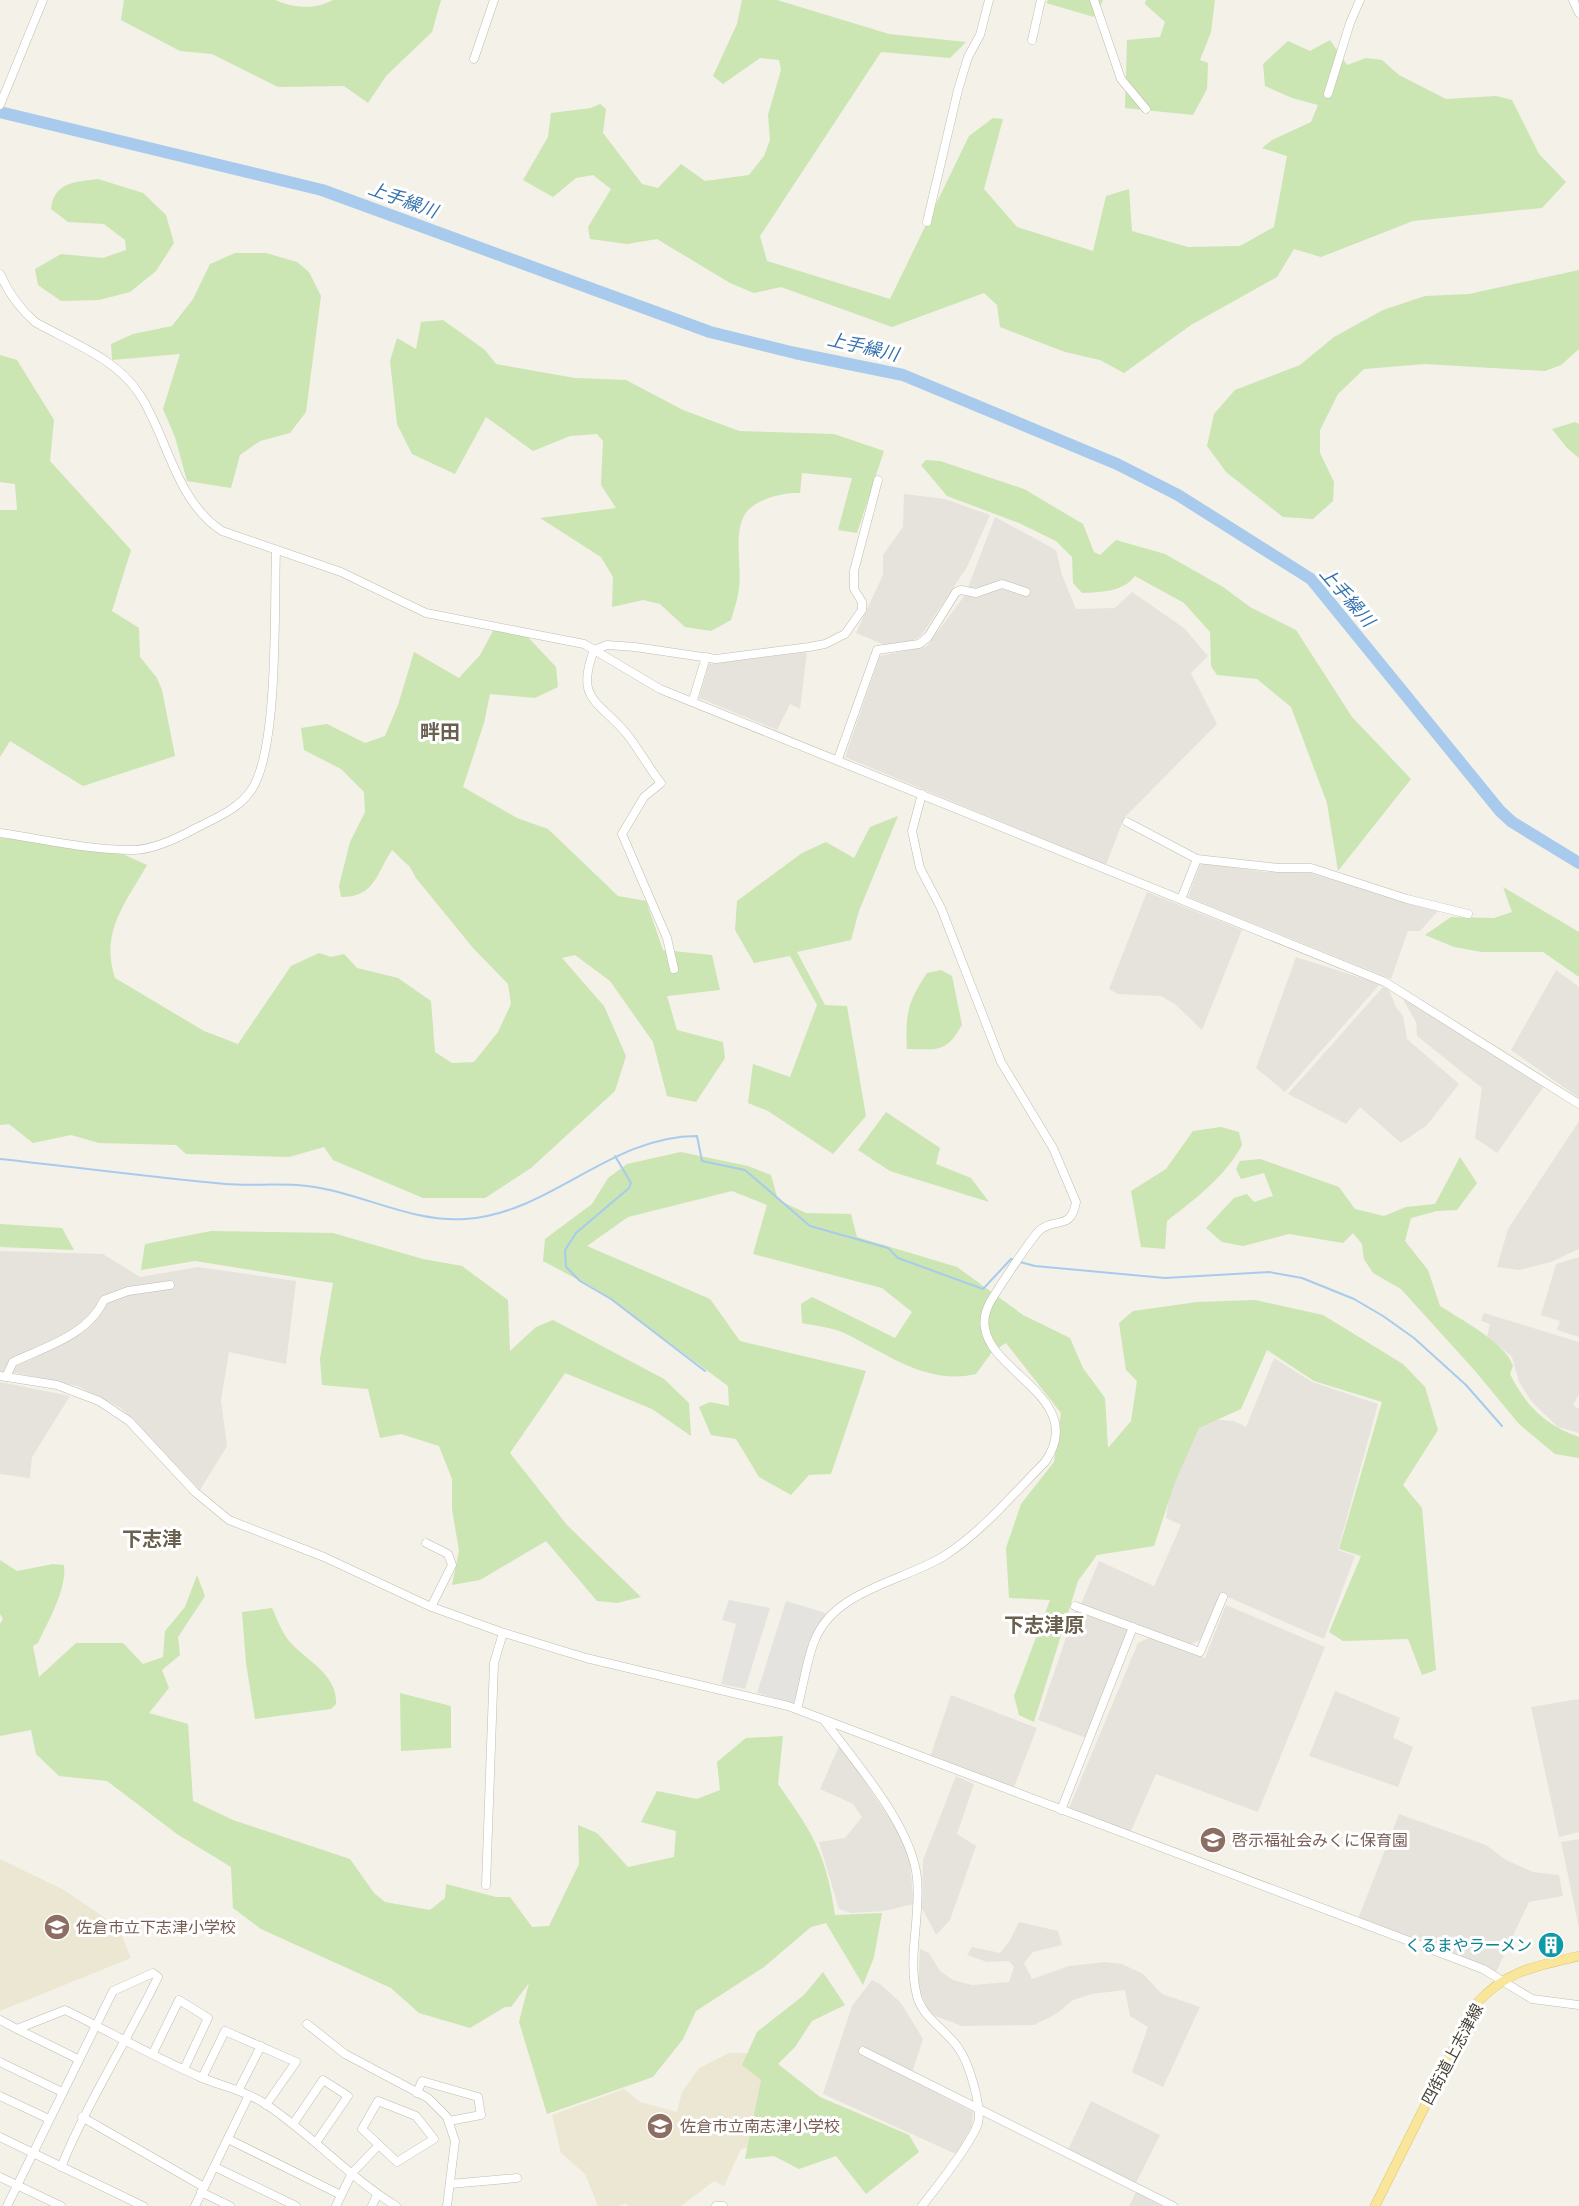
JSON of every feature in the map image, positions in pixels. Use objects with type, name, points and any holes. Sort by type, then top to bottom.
[{"type":"main road","name":"四街道上志津線","points":[[1375,2206],[1472,2013],[1484,1995],[1500,1980],[1512,1974],[1579,1956]]},
{"type":"street","points":[[474,59],[494,0]]},
{"type":"street","points":[[927,222],[958,90],[968,57],[980,35],[989,0]]},
{"type":"street","points":[[1032,40],[1041,0]]},
{"type":"street","points":[[1094,0],[1121,79],[1146,109]]},
{"type":"street","points":[[1328,94],[1350,23],[1360,0]]},
{"type":"street","points":[[1573,0],[1579,13]]},
{"type":"street","points":[[0,105],[40,1]]},
{"type":"street","points":[[0,274],[11,297],[24,313],[35,322],[112,367],[140,394],[177,475],[208,520],[222,531],[340,572],[426,613],[572,640],[594,650],[646,683],[693,700],[1181,899],[1246,928],[1385,982],[1579,1104]]},
{"type":"street","points":[[594,650],[606,645],[706,657],[793,651],[825,644],[845,634],[862,610],[862,602],[854,589],[854,571],[879,480]]},
{"type":"street","points":[[0,833],[134,850],[190,831],[231,810],[244,799],[253,788],[266,754],[273,658],[276,550]]},
{"type":"street","points":[[838,759],[877,650],[920,644],[928,637],[956,592],[961,590],[976,593],[1002,584],[1026,592]]},
{"type":"street","points":[[594,650],[586,678],[591,697],[627,735],[661,783],[644,797],[622,834],[667,938],[674,969]]},
{"type":"street","points":[[693,700],[706,657]]},
{"type":"street","points":[[797,1709],[814,1642],[831,1615],[855,1598],[945,1555],[965,1540],[1045,1461],[1054,1440],[1055,1426],[1047,1404],[992,1345],[985,1329],[984,1319],[990,1302],[1040,1229],[1066,1222],[1075,1211],[1076,1202],[1053,1148],[1000,1062],[941,908],[920,868],[912,831],[921,794]]},
{"type":"street","points":[[1127,822],[1197,859],[1278,868],[1311,868],[1407,899],[1468,914]]},
{"type":"street","points":[[1181,899],[1197,859]]},
{"type":"street","points":[[170,1285],[128,1291],[104,1300],[92,1316],[64,1340],[13,1362],[3,1376],[57,1385],[106,1405],[129,1421],[195,1492],[229,1520],[324,1557],[431,1607],[503,1633],[613,1666],[797,1709],[1483,1970],[1532,1999],[1579,2005]]},
{"type":"street","points":[[426,1543],[448,1554],[452,1565],[431,1607]]},
{"type":"street","points":[[1075,1606],[1200,1652],[1223,1597]]},
{"type":"street","points":[[1061,1810],[1133,1627]]},
{"type":"street","points":[[486,1885],[494,1663],[503,1633]]},
{"type":"street","points":[[823,1719],[871,1784],[911,1848],[917,1878],[914,1971],[918,1999],[925,2014],[960,2050],[975,2092],[978,2123],[952,2166],[922,2206]]},
{"type":"street","points":[[7,2206],[113,1991],[153,1973],[158,1977],[127,2040],[82,2116],[61,2167]]},
{"type":"street","points":[[153,2053],[179,2000],[208,2018],[184,2069]]},
{"type":"street","points":[[17,2029],[65,2010],[202,2078],[239,2089],[317,2141],[377,2194],[396,2206]]},
{"type":"street","points":[[0,2020],[78,2059]]},
{"type":"street","points":[[307,2024],[345,2054],[440,2107],[449,2121],[455,2141],[447,2206]]},
{"type":"street","points":[[202,2078],[225,2031],[296,2062],[266,2105]]},
{"type":"street","points":[[239,2089],[261,2046]]},
{"type":"street","points":[[863,2051],[1173,2206]]},
{"type":"street","points":[[0,2062],[62,2092]]},
{"type":"street","points":[[293,2124],[323,2080],[348,2096],[317,2141]]},
{"type":"street","points":[[417,2093],[422,2081],[478,2097],[481,2115],[449,2121]]},
{"type":"street","points":[[195,2206],[249,2095]]},
{"type":"street","points":[[0,2096],[49,2119]]},
{"type":"street","points":[[378,2102],[416,2116],[434,2139],[397,2162],[379,2145],[362,2128],[378,2102]]},
{"type":"street","points":[[82,2116],[230,2206]]},
{"type":"street","points":[[0,2137],[143,2206]]},
{"type":"street","points":[[228,2139],[341,2195]]},
{"type":"street","points":[[336,2206],[352,2173],[379,2145]]},
{"type":"street","points":[[215,2167],[296,2206]]},
{"type":"street","points":[[0,2177],[61,2206]]},
{"type":"street","points":[[450,2184],[517,2178]]},
{"type":"street","points":[[372,2206],[377,2194]]},
{"type":"street","points":[[716,2206],[723,2206]]},
{"type":"shaded area","points":[[904,494],[945,499],[990,515],[967,567],[921,636],[912,641],[885,645],[856,633],[883,575],[883,555],[903,527]]},
{"type":"shaded area","points":[[995,517],[1056,550],[1062,575],[1076,609],[1115,608],[1132,592],[1184,628],[1208,656],[1191,673],[1217,724],[1124,818],[1106,865],[845,757],[880,656],[927,646],[965,595]]},
{"type":"shaded area","points":[[807,652],[800,709],[790,704],[777,730],[699,698],[709,664]]},
{"type":"shaded area","points":[[1201,863],[1265,872],[1310,873],[1438,911],[1420,931],[1408,931],[1391,979],[1188,897]]},
{"type":"shaded area","points":[[1147,892],[1242,930],[1202,1030],[1175,1004],[1161,996],[1118,994],[1109,989]]},
{"type":"shaded area","points":[[1296,957],[1380,984],[1285,1092],[1256,1068]]},
{"type":"shaded area","points":[[1556,970],[1579,987],[1579,1098],[1511,1050]]},
{"type":"shaded area","points":[[1383,987],[1388,988],[1396,1007],[1403,1016],[1407,1039],[1459,1084],[1427,1125],[1401,1143],[1360,1107],[1346,1124],[1288,1094]]},
{"type":"shaded area","points":[[1401,996],[1544,1086],[1497,1153],[1475,1138],[1482,1088],[1417,1036],[1416,1022]]},
{"type":"shaded area","points":[[1579,1121],[1579,1249],[1551,1262],[1519,1270],[1497,1267],[1508,1229]]},
{"type":"shaded area","points":[[0,1251],[103,1254],[140,1277],[198,1267],[296,1281],[286,1364],[229,1352],[221,1400],[227,1446],[200,1490],[121,1408],[77,1386],[17,1373],[0,1372]]},
{"type":"shaded area","points":[[1579,1257],[1579,1337],[1557,1330],[1560,1321],[1541,1315],[1556,1264]]},
{"type":"shaded area","points":[[1484,1313],[1579,1342],[1579,1394],[1573,1405],[1579,1409],[1579,1433],[1558,1427],[1532,1402],[1519,1382],[1512,1357],[1487,1336],[1490,1324],[1481,1321]]},
{"type":"shaded area","points":[[1274,1358],[1312,1382],[1378,1404],[1338,1550],[1355,1556],[1324,1639],[1221,1594],[1200,1640],[1189,1645],[1081,1604],[1099,1561],[1154,1586],[1181,1525],[1166,1518],[1174,1465],[1200,1418],[1234,1421],[1246,1427]]},
{"type":"shaded area","points":[[0,1382],[70,1396],[32,1457],[30,1478],[0,1474]]},
{"type":"shaded area","points":[[729,1600],[770,1608],[745,1689],[721,1684],[736,1624],[722,1620]]},
{"type":"shaded area","points":[[786,1601],[826,1613],[810,1642],[795,1704],[757,1693]]},
{"type":"shaded area","points":[[1226,1605],[1325,1647],[1258,1812],[1156,1774],[1130,1833],[1069,1808],[1138,1643],[1149,1638],[1205,1658]]},
{"type":"shaded area","points":[[1075,1611],[1129,1630],[1086,1738],[1038,1720]]},
{"type":"shaded area","points":[[1335,1691],[1400,1718],[1393,1738],[1413,1747],[1398,1787],[1309,1756]]},
{"type":"shaded area","points":[[951,1695],[1037,1728],[1014,1787],[930,1757]]},
{"type":"shaded area","points":[[1579,1699],[1579,1832],[1559,1837],[1531,1707]]},
{"type":"shaded area","points":[[840,1744],[908,1847],[914,1904],[884,1911],[851,1913],[839,1909],[819,1842],[845,1838],[862,1817],[853,1804],[820,1789]]},
{"type":"shaded area","points":[[956,1776],[974,1784],[957,1834],[976,1846],[950,1920],[936,1935],[922,1908],[923,1860]]},
{"type":"shaded area","points":[[1399,1814],[1486,1845],[1506,1860],[1533,1872],[1559,1875],[1563,1896],[1529,1902],[1496,1972],[1358,1919]]},
{"type":"shaded area","points":[[1579,1839],[1579,1928],[1561,1842]]},
{"type":"shaded area","name":"佐倉市立下志津小学校","points":[[0,1859],[64,1890],[105,1918],[122,1936],[131,1958],[0,2011]]},
{"type":"shaded area","points":[[1019,1922],[1058,1931],[1062,1945],[1033,1952],[1024,1963],[1032,1979],[1069,1966],[1105,1962],[1122,1964],[1143,1974],[1162,1994],[1200,2007],[1163,2087],[1132,2072],[1148,2027],[1130,2016],[1125,1990],[1092,1994],[1073,2000],[1056,2014],[1034,2025],[962,2026],[930,2014],[918,1986],[920,1949],[929,1953],[940,1971],[953,1980],[972,1985],[1009,1982],[1014,1967],[1009,1961],[987,1962],[967,1955],[972,1947],[1000,1953],[1009,1942]]},
{"type":"shaded area","points":[[872,1980],[880,1984],[901,2003],[923,2039],[910,2079],[973,2112],[972,2126],[956,2154],[823,2094],[852,2006]]},
{"type":"shaded area","name":"佐倉市立南志津小学校","points":[[729,2053],[746,2053],[760,2061],[767,2077],[752,2146],[741,2149],[724,2186],[714,2181],[681,2206],[628,2206],[626,2203],[619,2206],[598,2206],[585,2174],[561,2153],[552,2115],[624,2089],[640,2102],[677,2112],[682,2092],[699,2068]]},
{"type":"shaded area","points":[[1091,2101],[1160,2135],[1136,2183],[1068,2150]]},
{"type":"shaded area","points":[[1136,2192],[1162,2206],[1129,2206]]},
{"type":"green space","points":[[124,0],[275,0],[289,5],[311,7],[333,0],[441,0],[432,32],[386,76],[368,103],[344,86],[278,87],[212,54],[180,51],[121,20]]},
{"type":"green space","points":[[742,0],[777,0],[889,34],[966,42],[950,58],[881,52],[760,236],[767,261],[890,299],[969,136],[993,118],[1003,119],[984,189],[1017,227],[1093,251],[1106,196],[1129,189],[1132,231],[1188,247],[1240,246],[1274,227],[1287,156],[1262,148],[1272,140],[1311,122],[1318,105],[1292,98],[1265,86],[1263,64],[1288,41],[1310,51],[1330,40],[1347,65],[1366,58],[1382,60],[1399,75],[1446,99],[1496,96],[1512,100],[1539,154],[1566,182],[1542,208],[1413,221],[1321,257],[1294,249],[1277,277],[1191,325],[1124,373],[1100,360],[1065,352],[1000,327],[997,305],[984,293],[892,327],[781,287],[754,293],[730,283],[657,239],[627,244],[590,239],[588,227],[611,189],[593,175],[576,178],[553,197],[523,180],[548,137],[551,113],[591,108],[600,104],[606,109],[603,133],[642,184],[658,188],[681,164],[705,181],[749,175],[764,156],[770,140],[768,115],[781,70],[779,60],[760,58],[723,84],[713,76],[737,24]]},
{"type":"green space","points":[[1048,0],[1103,0],[1094,17],[1046,3]]},
{"type":"green space","points":[[1146,0],[1215,0],[1211,32],[1200,60],[1208,63],[1207,89],[1193,115],[1125,108],[1127,40],[1160,37],[1165,22],[1145,4]]},
{"type":"green space","points":[[98,179],[143,193],[166,215],[174,243],[156,271],[130,292],[99,300],[61,301],[38,285],[35,269],[61,254],[103,258],[126,250],[125,240],[104,224],[68,222],[51,209],[56,193],[61,188]]},
{"type":"green space","points":[[235,253],[266,253],[297,262],[309,272],[321,296],[306,412],[290,433],[260,441],[240,455],[231,488],[187,481],[175,437],[163,409],[180,354],[112,360],[111,344],[133,334],[172,326],[193,299],[210,264]]},
{"type":"green space","points":[[1579,270],[1579,349],[1561,365],[1545,371],[1425,364],[1364,369],[1338,394],[1320,430],[1320,453],[1334,482],[1333,501],[1313,519],[1283,517],[1226,472],[1207,446],[1214,414],[1235,390],[1300,365],[1334,337],[1383,310],[1425,296],[1469,294]]},
{"type":"green space","points":[[443,320],[485,350],[496,364],[575,378],[626,380],[683,410],[739,431],[834,434],[884,451],[857,533],[838,530],[852,478],[802,473],[800,493],[762,500],[745,514],[741,522],[739,531],[740,579],[731,620],[711,631],[685,627],[660,604],[643,600],[612,607],[613,577],[601,557],[540,518],[616,508],[601,485],[603,441],[597,434],[570,436],[533,451],[486,417],[455,474],[412,454],[397,424],[390,361],[397,338],[416,349],[421,322]]},
{"type":"green space","points":[[0,355],[17,360],[54,420],[50,461],[131,550],[112,611],[139,628],[140,657],[157,678],[162,690],[175,756],[83,786],[10,741],[0,757],[0,510],[17,510],[15,484],[0,482]]},
{"type":"green space","points":[[1575,422],[1579,424],[1579,458],[1567,448],[1552,429]]},
{"type":"green space","points":[[926,460],[940,461],[1024,489],[1083,524],[1094,552],[1100,555],[1116,540],[1165,554],[1223,587],[1250,607],[1296,630],[1352,717],[1411,779],[1338,871],[1327,803],[1291,707],[1257,679],[1217,675],[1211,666],[1210,632],[1184,603],[1135,576],[1118,588],[1082,593],[1073,583],[1072,557],[1056,541],[1019,523],[947,496],[921,465]]},
{"type":"green space","points":[[514,629],[523,632],[556,667],[558,687],[535,698],[490,694],[484,723],[463,787],[517,818],[548,829],[618,896],[646,901],[663,950],[712,955],[720,990],[667,996],[677,1030],[723,1042],[725,1058],[696,1102],[667,1096],[653,1042],[610,981],[575,955],[562,958],[604,1006],[626,1056],[615,1091],[531,1168],[485,1198],[423,1198],[333,1160],[324,1147],[289,1157],[186,1154],[176,1145],[99,1143],[71,1135],[33,1143],[9,1124],[0,1125],[0,838],[100,844],[147,865],[123,906],[113,932],[111,962],[115,978],[204,1031],[238,1044],[291,966],[319,953],[331,957],[344,954],[357,968],[398,978],[431,1001],[435,1052],[452,1063],[474,1062],[498,1032],[511,1004],[508,984],[473,948],[416,878],[410,867],[392,850],[368,888],[352,896],[341,897],[339,886],[350,842],[365,812],[364,792],[341,769],[304,750],[301,728],[327,724],[365,743],[385,736],[398,705],[414,652],[459,678],[480,655],[493,631]]},
{"type":"green space","points":[[898,816],[859,911],[851,940],[797,952],[825,1005],[847,1006],[866,1116],[833,1154],[768,1111],[748,1103],[753,1064],[790,1077],[817,1005],[790,956],[754,963],[735,930],[737,901],[802,853],[826,842],[854,858],[870,827]]},
{"type":"green space","points":[[1503,887],[1579,932],[1579,977],[1543,952],[1482,952],[1454,947],[1425,935],[1451,917],[1494,918],[1512,912]]},
{"type":"green space","points":[[941,970],[952,976],[962,1025],[951,1041],[940,1048],[907,1049],[907,1017],[912,1000],[927,973]]},
{"type":"green space","points":[[886,1112],[940,1148],[936,1164],[971,1178],[989,1202],[890,1171],[858,1150]]},
{"type":"green space","points":[[1221,1127],[1239,1132],[1242,1145],[1235,1157],[1209,1187],[1167,1221],[1165,1249],[1141,1247],[1131,1191],[1166,1169],[1193,1131]]},
{"type":"green space","points":[[681,1152],[748,1166],[771,1175],[778,1200],[806,1213],[851,1214],[857,1237],[957,1267],[1023,1315],[1070,1338],[1083,1368],[1105,1398],[1108,1448],[1131,1421],[1137,1381],[1126,1370],[1119,1323],[1133,1311],[1197,1302],[1255,1300],[1323,1315],[1403,1364],[1425,1387],[1438,1430],[1403,1485],[1422,1508],[1436,1670],[1422,1675],[1408,1639],[1343,1641],[1329,1632],[1361,1556],[1339,1549],[1382,1402],[1314,1381],[1267,1350],[1241,1409],[1199,1428],[1175,1482],[1154,1546],[1097,1555],[1078,1581],[1034,1722],[1019,1715],[1014,1696],[1050,1600],[1009,1598],[1006,1548],[1021,1504],[1054,1462],[1061,1413],[1006,1343],[992,1352],[976,1374],[940,1375],[906,1365],[842,1332],[802,1323],[801,1304],[812,1297],[895,1338],[912,1312],[882,1288],[753,1254],[767,1205],[732,1191],[628,1217],[587,1246],[710,1299],[740,1341],[866,1371],[831,1474],[809,1475],[791,1495],[759,1477],[736,1439],[711,1435],[699,1407],[710,1402],[729,1406],[728,1386],[601,1292],[543,1261],[545,1239],[592,1204],[608,1178],[627,1164]]},
{"type":"green space","points":[[1460,1157],[1477,1183],[1457,1210],[1437,1211],[1411,1218],[1405,1241],[1428,1270],[1440,1306],[1492,1340],[1509,1357],[1513,1366],[1510,1374],[1530,1405],[1556,1427],[1579,1437],[1579,1458],[1555,1454],[1519,1424],[1476,1372],[1401,1289],[1373,1273],[1364,1259],[1362,1244],[1353,1233],[1343,1243],[1289,1234],[1243,1246],[1222,1242],[1206,1228],[1234,1198],[1247,1194],[1254,1202],[1273,1196],[1264,1173],[1241,1179],[1236,1169],[1240,1161],[1260,1159],[1339,1187],[1355,1209],[1384,1216],[1406,1207],[1435,1204]]},
{"type":"green space","points":[[0,1224],[62,1228],[74,1250],[0,1247]]},
{"type":"green space","points":[[211,1231],[333,1233],[423,1259],[462,1266],[508,1300],[510,1351],[536,1327],[553,1320],[664,1379],[689,1403],[691,1436],[652,1409],[565,1373],[510,1453],[567,1525],[641,1597],[617,1603],[597,1601],[546,1541],[480,1580],[452,1585],[459,1551],[452,1509],[452,1479],[439,1446],[401,1434],[380,1438],[368,1389],[322,1385],[320,1359],[333,1283],[195,1261],[141,1270],[145,1244]]},
{"type":"green space","points":[[0,1560],[17,1571],[53,1564],[64,1565],[60,1595],[38,1643],[33,1646],[39,1677],[76,1643],[123,1643],[143,1664],[163,1657],[165,1631],[185,1607],[197,1575],[205,1596],[178,1637],[180,1655],[162,1670],[169,1688],[149,1713],[188,1724],[193,1801],[233,1820],[350,1859],[374,1893],[385,1902],[430,1910],[445,1898],[446,1884],[496,1897],[510,1897],[532,1927],[549,1926],[579,1864],[578,1825],[597,1833],[628,1867],[674,1857],[676,1831],[641,1822],[657,1791],[697,1799],[720,1790],[717,1762],[746,1738],[783,1736],[778,1784],[816,1845],[827,1875],[835,1915],[882,1913],[874,1957],[863,1985],[826,1923],[811,1927],[764,1967],[696,2011],[683,2039],[653,2077],[547,2114],[519,2022],[529,1983],[511,2007],[505,2007],[470,2028],[419,2013],[391,1988],[261,1929],[233,1908],[231,1867],[177,1834],[107,1781],[59,1776],[36,1754],[31,1730],[0,1736],[0,1624],[3,1619],[0,1614]]},
{"type":"green space","points":[[272,1608],[287,1638],[320,1669],[332,1685],[336,1704],[331,1709],[255,1719],[246,1663],[242,1612]]},
{"type":"green space","points":[[400,1693],[451,1706],[451,1748],[401,1751]]},
{"type":"green space","points":[[823,1972],[845,2005],[812,2021],[795,2047],[778,2064],[820,2097],[909,2135],[919,2152],[866,2194],[836,2156],[799,2169],[774,2156],[745,2159],[761,2080],[742,2065],[757,2032],[804,1995]]},
{"type":"waterway","name":"上手繰川","points":[[0,112],[322,190],[710,332],[795,353],[903,375],[1117,464],[1178,495],[1311,579],[1500,811],[1512,822],[1579,863]]},
{"type":"waterway","points":[[0,1159],[225,1184],[307,1186],[346,1194],[405,1212],[445,1219],[465,1219],[496,1214],[525,1204],[636,1148],[665,1139],[697,1136],[702,1161],[745,1170],[810,1226],[888,1248],[898,1258],[983,1289],[1011,1259],[1014,1260]]},
{"type":"waterway","points":[[615,1156],[631,1183],[629,1188],[576,1233],[565,1250],[566,1267],[580,1281],[611,1299],[705,1371]]},
{"type":"waterway","points":[[1020,1262],[1035,1266],[1165,1278],[1269,1272],[1302,1278],[1354,1299],[1414,1338],[1466,1385],[1502,1426]]},
{"type":"place","name":"啓示福祉会みくに保育園","points":[[1213,1840]]},
{"type":"place","name":"佐倉市立下志津小学校","points":[[57,1927]]},
{"type":"place","name":"くるまやラーメン","points":[[1551,1945]]},
{"type":"place","name":"佐倉市立南志津小学校","points":[[660,2126]]},
{"type":"district","name":"畔田","points":[[440,732]]},
{"type":"district","name":"下志津","points":[[152,1539]]},
{"type":"district","name":"下志津原","points":[[1044,1625]]}]
